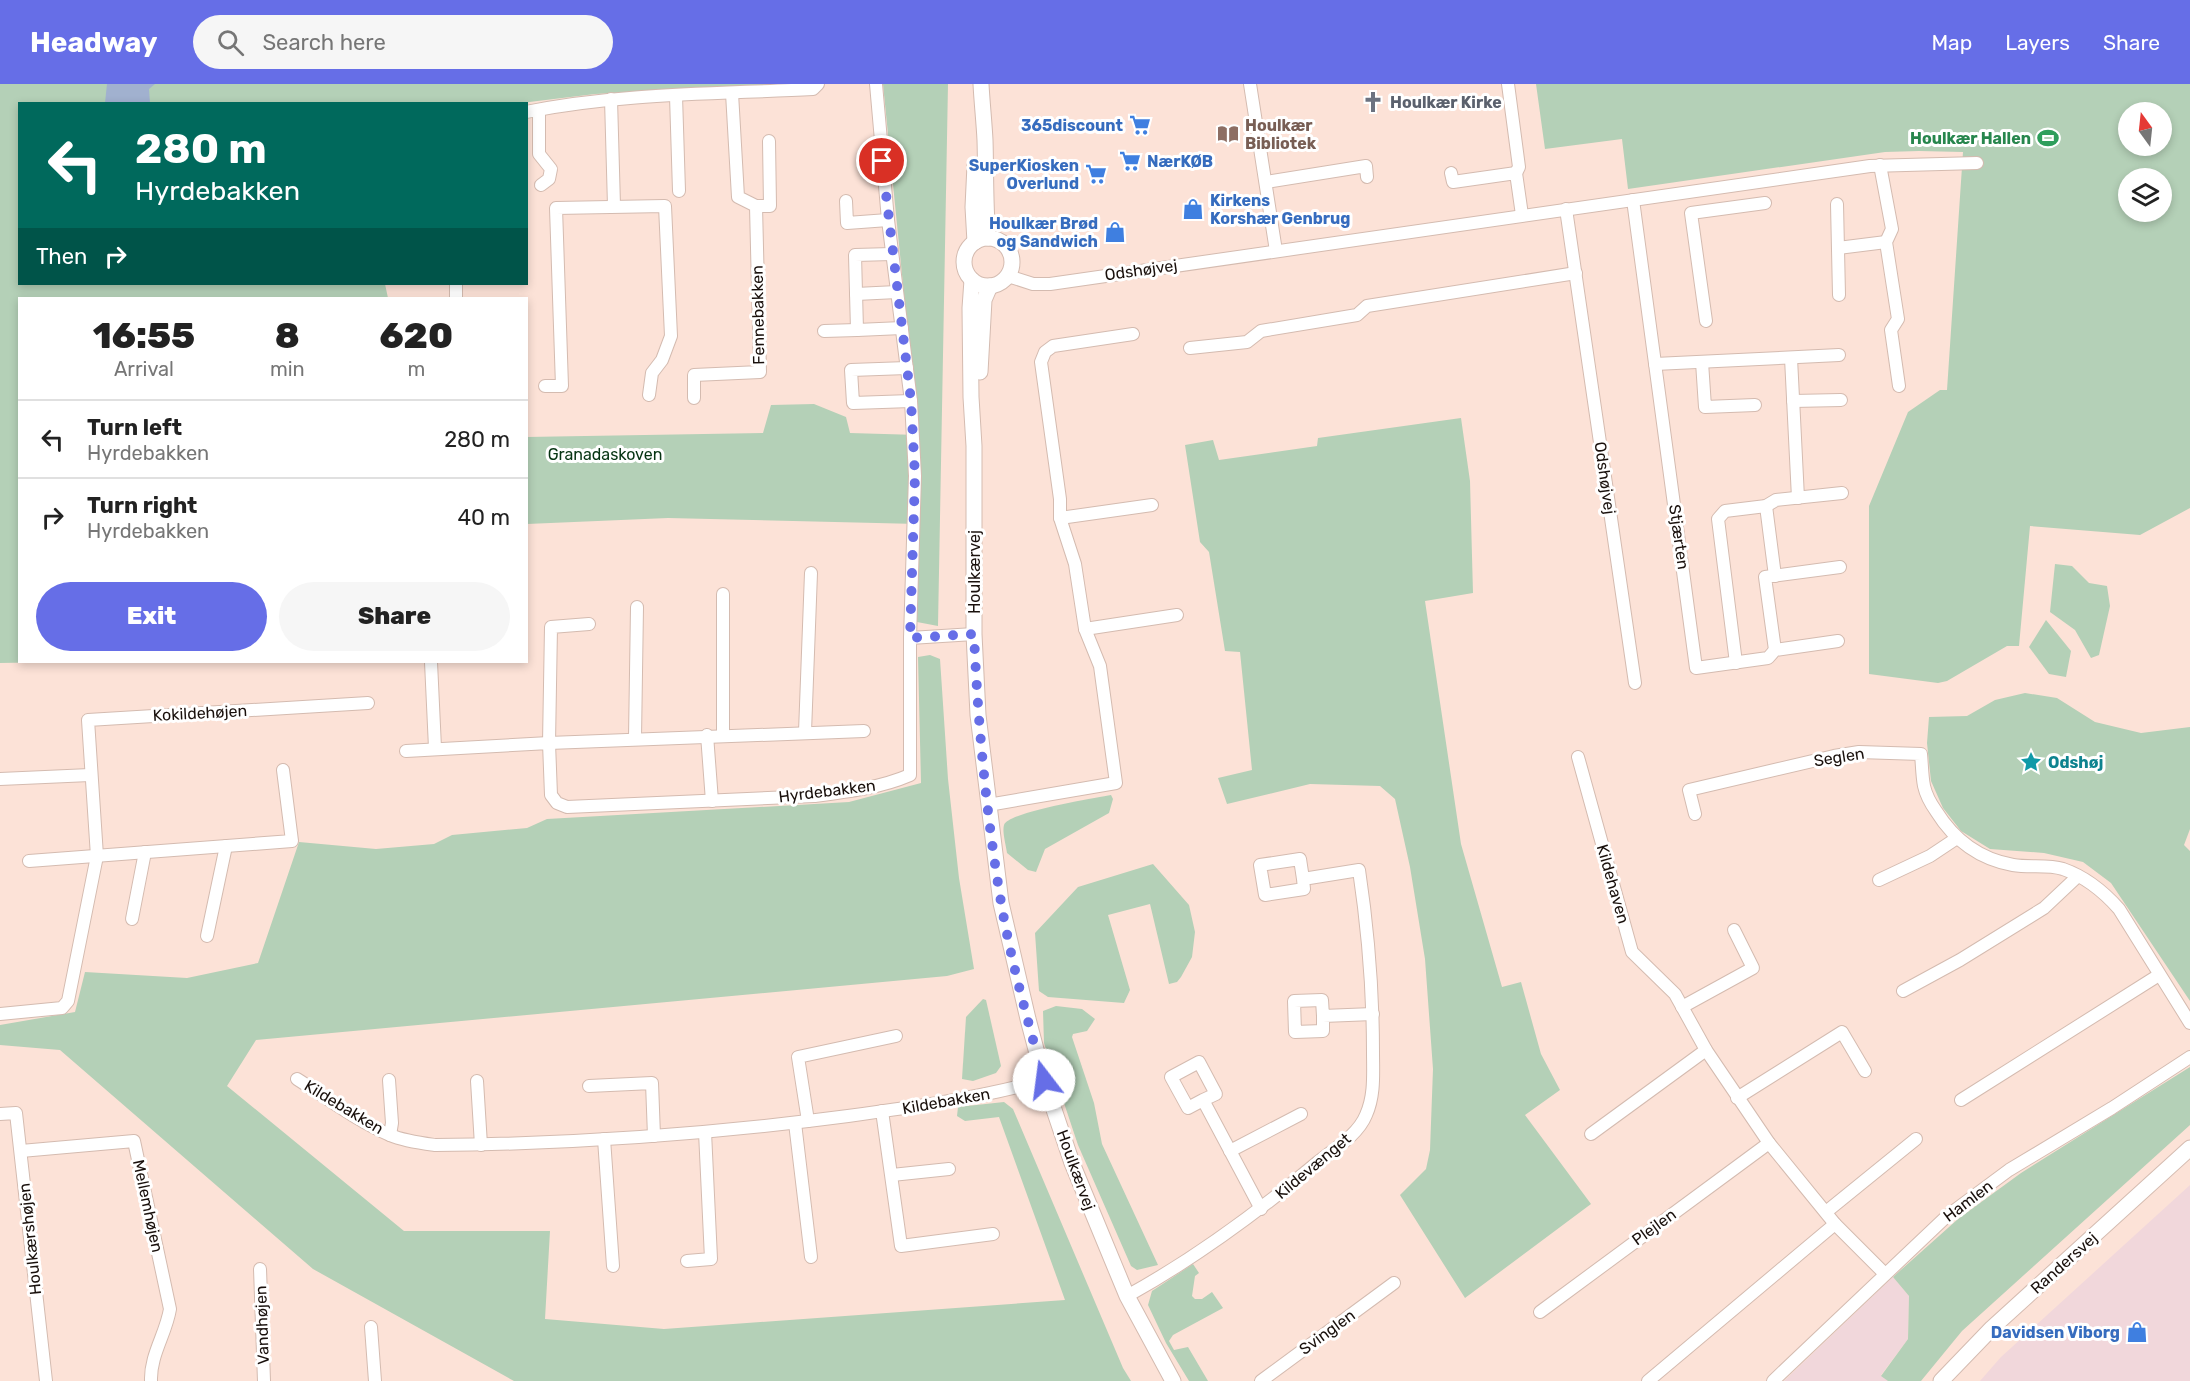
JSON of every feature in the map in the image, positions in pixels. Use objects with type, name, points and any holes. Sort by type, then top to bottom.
[{"type":"street","points":[[541,185],[549,179],[550,169],[539,154],[533,111],[611,99],[813,89],[818,84]]},
{"type":"street","points":[[876,84],[888,220],[892,254],[902,328],[907,368],[911,401],[853,403],[851,370],[907,368]]},
{"type":"street","points":[[981,84],[985,137],[985,208],[981,240]]},
{"type":"street","points":[[1250,84],[1276,251]]},
{"type":"street","points":[[1508,84],[1519,167],[1516,173],[1522,215]]},
{"type":"street","points":[[732,93],[738,198],[756,206],[770,206],[769,141]]},
{"type":"street","points":[[676,96],[679,191]]},
{"type":"street","points":[[611,99],[614,206]]},
{"type":"street","name":"Odshøjvej","points":[[1008,276],[1033,284],[1050,284],[1880,165],[1977,163]]},
{"type":"street","points":[[1880,165],[1892,229],[1886,242],[1898,319],[1892,330],[1899,386]]},
{"type":"street","points":[[1266,182],[1366,166],[1368,177]]},
{"type":"street","points":[[1451,173],[1452,182],[1516,173]]},
{"type":"street","points":[[1730,186],[1734,207]]},
{"type":"street","name":"Stjærten","points":[[1633,200],[1696,668],[1768,658],[1775,650],[1838,641]]},
{"type":"street","points":[[846,201],[847,223],[888,220]]},
{"type":"street","points":[[1706,321],[1691,213],[1765,203]]},
{"type":"street","points":[[1837,204],[1839,295]]},
{"type":"street","points":[[545,386],[562,386],[556,208],[665,206],[671,336],[662,360],[652,373],[650,395]]},
{"type":"street","name":"Fennebakken","points":[[694,398],[694,375],[760,372],[756,206]]},
{"type":"street","name":"Odshøjvej","points":[[1566,209],[1635,683]]},
{"type":"street","points":[[981,240],[997,240],[1007,248],[1012,260],[1008,276],[990,286],[984,286],[972,280],[966,272],[964,261],[968,250],[981,240]]},
{"type":"street","points":[[1838,248],[1886,242]]},
{"type":"street","points":[[857,330],[855,255],[892,254]]},
{"type":"street","points":[[1190,348],[1247,342],[1261,331],[1357,315],[1367,306],[1576,273]]},
{"type":"street","name":"Houlkærvej","points":[[972,280],[970,308],[974,446],[974,634],[978,715],[1001,903],[1020,990],[1044,1080],[1072,1163],[1127,1296],[1173,1381]]},
{"type":"street","name":"Houlkærvej","points":[[974,446],[980,383],[982,320],[984,300],[990,286]]},
{"type":"street","points":[[856,294],[897,292]]},
{"type":"street","points":[[824,331],[902,328]]},
{"type":"street","points":[[988,805],[1116,783],[1100,666],[1085,629],[1075,564],[1060,518],[1060,499],[1041,362],[1045,352],[1053,346],[1133,334]]},
{"type":"street","points":[[1655,364],[1839,355]]},
{"type":"street","points":[[1791,358],[1798,498]]},
{"type":"street","points":[[1702,362],[1705,408],[1755,405]]},
{"type":"street","points":[[1793,401],[1840,400]]},
{"type":"street","name":"Hyrdebakken","points":[[589,624],[551,627],[549,743],[551,795],[556,803],[567,807],[814,796],[895,782],[910,776],[910,638],[915,476],[911,401]]},
{"type":"street","points":[[1736,663],[1718,519],[1725,511],[1766,506],[1776,500],[1842,493]]},
{"type":"street","points":[[1060,518],[1152,506]]},
{"type":"street","points":[[1766,506],[1774,576]]},
{"type":"street","points":[[1775,650],[1765,577],[1840,567]]},
{"type":"street","points":[[805,732],[811,573]]},
{"type":"street","points":[[723,594],[723,735]]},
{"type":"street","points":[[635,738],[637,607]]},
{"type":"street","points":[[1085,629],[1177,615]]},
{"type":"street","points":[[910,638],[974,634]]},
{"type":"street","points":[[431,663],[435,748]]},
{"type":"street","name":"Kokildehøjen","points":[[0,1014],[62,1008],[68,1001],[97,856],[88,720],[369,703]]},
{"type":"street","points":[[406,751],[635,738],[864,731]]},
{"type":"street","points":[[708,735],[712,801]]},
{"type":"street","name":"Seglen","points":[[1695,814],[1689,790],[1834,756],[1871,752],[1921,754],[1924,787],[1944,824],[1957,838],[1974,851],[1993,861],[2016,866],[2063,869],[2106,894],[2119,909],[2190,1023]]},
{"type":"street","name":"Kildehaven","points":[[1578,757],[1632,952],[1676,994],[1682,1007]]},
{"type":"street","points":[[29,861],[292,841],[283,770]]},
{"type":"street","points":[[0,779],[90,776]]},
{"type":"street","points":[[1879,880],[1930,856],[1957,838]]},
{"type":"street","points":[[207,936],[226,846]]},
{"type":"street","points":[[132,919],[145,852]]},
{"type":"street","name":"Kildevænget","points":[[1127,1296],[1173,1271],[1261,1209],[1353,1134],[1364,1119],[1373,1093],[1373,1014],[1368,928],[1359,870],[1303,879]]},
{"type":"street","points":[[1903,991],[1960,960],[2044,908],[2078,876]]},
{"type":"street","points":[[1734,930],[1753,968],[1682,1007],[1706,1050],[1769,1143],[1835,1224],[1885,1274]]},
{"type":"street","points":[[1962,1100],[2159,975]]},
{"type":"street","points":[[1323,1016],[1373,1014]]},
{"type":"street","points":[[1737,1098],[1842,1032],[1865,1071]]},
{"type":"street","points":[[808,1121],[798,1057],[896,1036]]},
{"type":"street","points":[[1591,1134],[1706,1050]]},
{"type":"street","name":"Hamlen","points":[[1773,1381],[1947,1216],[2009,1170],[2112,1108],[2190,1057]]},
{"type":"street","name":"Kildebakken","points":[[297,1079],[390,1135],[435,1145],[481,1145],[654,1136],[795,1123],[969,1099],[1044,1080]]},
{"type":"street","name":"Kildebakken","points":[[389,1080],[392,1123],[390,1135]]},
{"type":"street","points":[[477,1081],[481,1145]]},
{"type":"street","points":[[589,1086],[652,1083],[654,1136]]},
{"type":"street","name":"Kildevænget","points":[[1203,1100],[1261,1209]]},
{"type":"street","name":"Kildebakken","points":[[882,1111],[901,1246],[993,1234]]},
{"type":"street","name":"Houlkærshøjen","points":[[0,1114],[16,1113],[46,1381]]},
{"type":"street","points":[[1230,1151],[1301,1114]]},
{"type":"street","points":[[795,1123],[811,1257]]},
{"type":"street","points":[[687,1261],[711,1259],[705,1132]]},
{"type":"street","points":[[604,1139],[613,1266]]},
{"type":"street","points":[[1826,1212],[1916,1139]]},
{"type":"street","name":"Mellemhøjen","points":[[21,1151],[134,1141],[170,1309],[168,1324],[156,1350],[150,1372],[151,1381]]},
{"type":"street","name":"Plejlen","points":[[1540,1312],[1769,1143]]},
{"type":"street","name":"Randersvej","points":[[1941,1381],[1992,1328],[2190,1148]]},
{"type":"street","points":[[892,1175],[948,1169]]},
{"type":"street","points":[[1648,1381],[1835,1224]]},
{"type":"street","name":"Vandhøjen","points":[[260,1269],[264,1381]]},
{"type":"street","name":"Svinglen","points":[[1261,1381],[1394,1283]]},
{"type":"street","points":[[371,1327],[375,1381]]},
{"type":"shaded area","points":[[2190,1185],[2190,1381],[1980,1381],[2001,1357]]},
{"type":"shaded area","points":[[1893,1277],[1909,1296],[1908,1339],[1881,1375],[1888,1381],[1784,1381]]},
{"type":"green space","points":[[0,84],[788,84],[595,94],[528,102],[18,102],[18,285],[385,285],[388,297],[18,297],[18,663],[0,663]]},
{"type":"green space","name":"Granadaskoven","points":[[883,84],[948,84],[938,626],[917,622],[918,524],[668,518],[528,524],[528,437],[763,433],[771,405],[814,404],[846,417],[850,433],[918,435]]},
{"type":"green space","points":[[1536,84],[2190,84],[2190,508],[2140,535],[2030,526],[2019,646],[2007,646],[1947,681],[1938,683],[1869,674],[1869,506],[1908,412],[1940,390],[1947,390],[1963,152],[1885,152],[1628,189],[1622,139],[1545,149]]},
{"type":"green space","points":[[1461,418],[1470,481],[1473,593],[1425,601],[1461,844],[1502,987],[1521,982],[1541,1054],[1560,1090],[1525,1115],[1591,1204],[1465,1298],[1400,1195],[1426,1169],[1430,1150],[1433,1069],[1425,959],[1410,867],[1395,799],[1380,786],[1310,784],[1227,804],[1218,778],[1252,770],[1240,652],[1225,651],[1209,552],[1200,542],[1185,445],[1213,440],[1219,460],[1317,446],[1318,438]]},
{"type":"green space","points":[[2055,564],[2072,566],[2089,583],[2107,586],[2110,606],[2099,655],[2091,658],[2075,630],[2050,612]]},
{"type":"green space","points":[[2046,620],[2071,651],[2066,677],[2049,674],[2029,647]]},
{"type":"green space","points":[[930,655],[940,659],[948,779],[959,878],[974,969],[947,976],[256,1040],[227,1086],[404,1231],[550,1231],[545,1319],[664,1329],[1065,1300],[999,1117],[965,1121],[957,1116],[958,1107],[1004,1102],[1013,1109],[1123,1368],[1131,1381],[514,1381],[313,1269],[60,1050],[0,1045],[0,1025],[75,1012],[85,972],[187,978],[258,963],[299,842],[376,849],[434,844],[452,835],[527,828],[547,819],[849,802],[921,783],[918,657]]},
{"type":"green space","points":[[2025,693],[2057,698],[2095,722],[2141,733],[2190,727],[2190,829],[2184,845],[2190,851],[2190,1001],[2111,883],[2083,862],[2044,853],[1990,849],[1961,831],[1943,808],[1931,781],[1927,743],[1929,717],[1967,716],[1995,700]]},
{"type":"green space","points":[[1111,795],[1113,799],[1109,813],[1045,849],[1036,872],[1028,870],[1007,853],[1004,825],[1009,820],[1071,802]]},
{"type":"green space","points":[[1153,864],[1189,905],[1195,932],[1192,957],[1177,982],[1169,984],[1150,904],[1108,915],[1130,990],[1124,1003],[1048,997],[1039,991],[1035,933],[1078,887]]},
{"type":"green space","points":[[983,999],[986,1000],[1001,1066],[996,1073],[973,1081],[962,1079],[966,1017]]},
{"type":"green space","points":[[1056,1006],[1082,1009],[1095,1019],[1087,1031],[1073,1034],[1072,1037],[1094,1103],[1102,1144],[1158,1265],[1137,1270],[1131,1266],[1078,1145],[1044,1043],[1043,1011]]},
{"type":"green space","points":[[2190,1067],[2190,1125],[1962,1331],[1921,1381],[1888,1381],[1881,1376],[1908,1339],[1909,1296],[1893,1277],[1958,1219],[2021,1173]]},
{"type":"green space","points":[[1193,1264],[1199,1273],[1195,1276],[1192,1296],[1195,1299],[1202,1299],[1212,1292],[1223,1308],[1173,1335],[1169,1341],[1174,1350],[1188,1347],[1208,1381],[1189,1381],[1166,1343],[1148,1305],[1152,1291]]},
{"type":"water","points":[[107,84],[155,84],[149,89],[150,102],[105,102]]},
{"type":"place","name":"Houlkær Kirke","points":[[1373,102]]},
{"type":"place","name":"365discount","points":[[1140,125]]},
{"type":"place","name":"Houlkær Bibliotek","points":[[1228,134]]},
{"type":"place","name":"Houlkær Hallen","points":[[2048,138]]},
{"type":"place","name":"NærKØB","points":[[1130,161]]},
{"type":"place","name":"SuperKiosken Overlund","points":[[1096,174]]},
{"type":"place","name":"Kirkens Korshær Genbrug","points":[[1193,209]]},
{"type":"place","name":"Houlkær Brød og Sandwich","points":[[1115,232]]},
{"type":"place","name":"Odshøj","points":[[2031,762]]},
{"type":"place","name":"Davidsen Viborg","points":[[2137,1332]]},
{"type":"route","points":[[882,161],[911,401],[915,476],[910,638],[974,634],[978,715],[1001,903],[1020,990],[1044,1080]]}]
